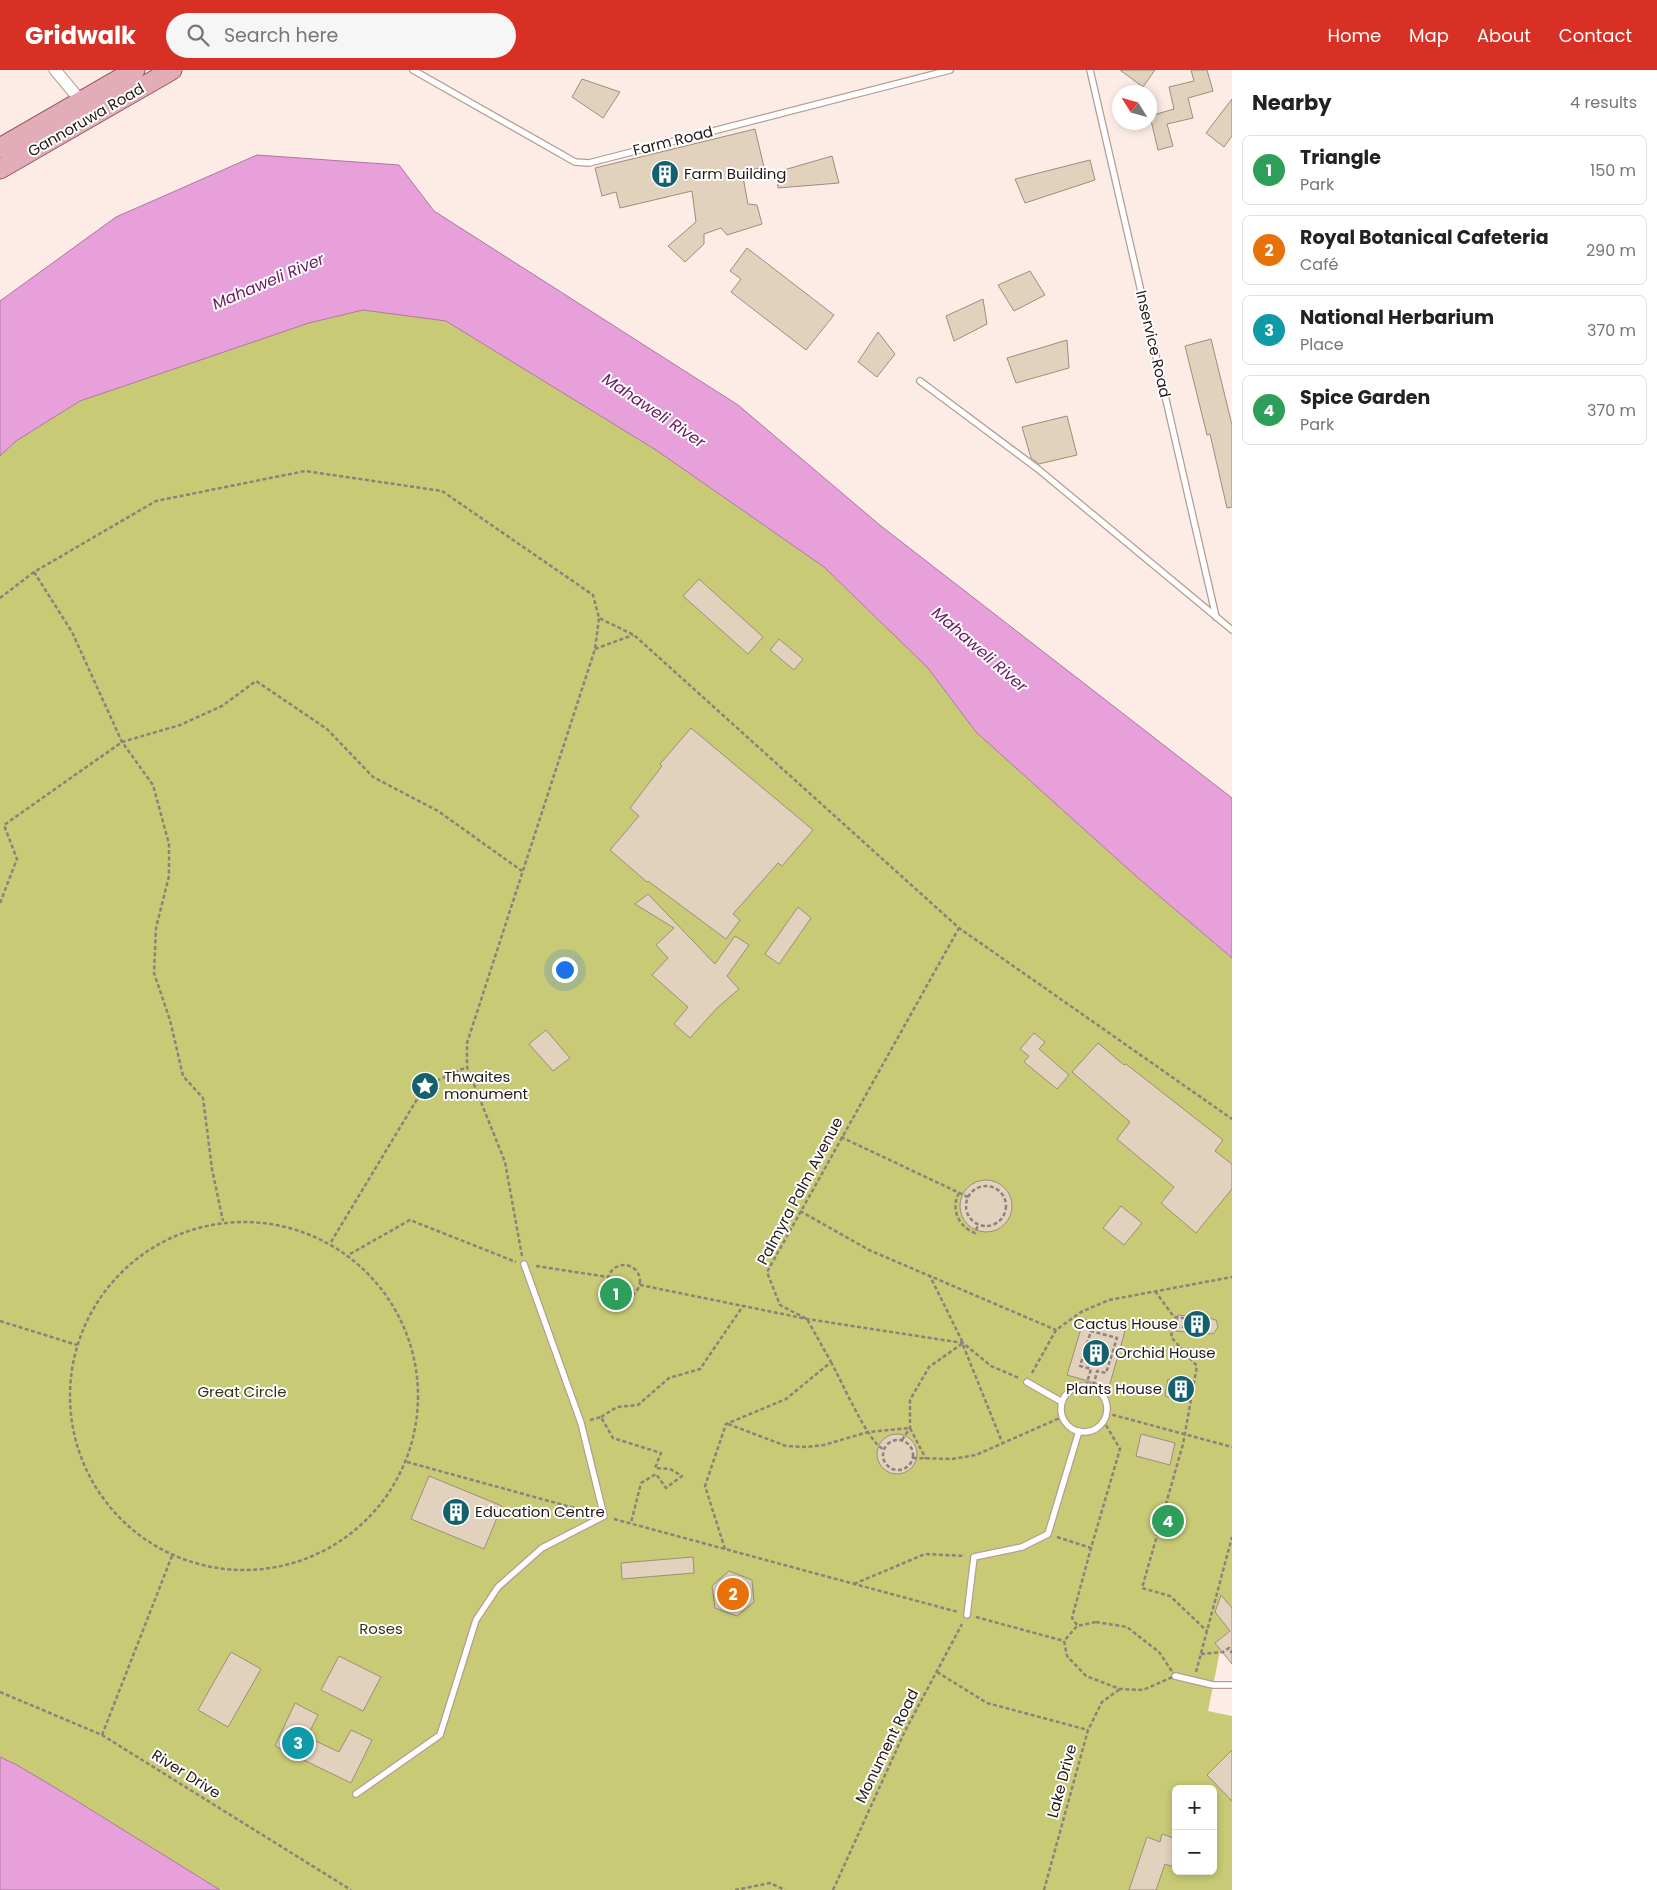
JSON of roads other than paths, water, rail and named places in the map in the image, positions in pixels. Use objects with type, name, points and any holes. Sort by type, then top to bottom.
[{"type":"main road","name":"Gannoruwa Road","points":[[0,148],[135,70]]},
{"type":"main road","name":"Gannoruwa Road","points":[[0,169],[172,70]]},
{"type":"street","points":[[54,70],[81,101]]},
{"type":"lane","name":"Farm Road","points":[[413,70],[575,162],[589,163],[950,70]]},
{"type":"lane","name":"Inservice Road","points":[[1090,70],[1216,617]]},
{"type":"lane","points":[[920,381],[1038,468],[1232,630]]},
{"type":"lane","points":[[356,1794],[440,1735],[476,1620],[498,1587],[542,1548],[604,1516],[581,1423],[524,1264]]},
{"type":"lane","points":[[1027,1382],[1062,1402]]},
{"type":"lane","points":[[1086,1386],[1093,1388],[1104,1398],[1106,1413],[1103,1420],[1093,1430],[1079,1431],[1066,1424],[1062,1418],[1060,1410],[1062,1402],[1071,1390],[1086,1386]]},
{"type":"lane","points":[[967,1615],[974,1557],[1022,1547],[1048,1534],[1079,1431]]},
{"type":"lane","points":[[1175,1676],[1213,1685],[1232,1685]]},
{"type":"water","name":"Mahaweli River","points":[[257,155],[399,165],[434,211],[738,405],[881,526],[1232,798],[1232,958],[1137,877],[976,732],[928,668],[824,567],[656,450],[446,321],[363,310],[309,323],[80,401],[16,441],[0,456],[0,301],[116,217]]},
{"type":"water","points":[[0,1757],[64,1793],[220,1890],[0,1890]]},
{"type":"place","name":"Farm Building","points":[[665,174]]},
{"type":"place","name":"Thwaites monument","points":[[425,1086]]},
{"type":"place","name":"Triangle","points":[[616,1294]]},
{"type":"place","name":"Cactus House","points":[[1197,1324]]},
{"type":"place","name":"Orchid House","points":[[1096,1353]]},
{"type":"place","name":"Plants House","points":[[1181,1389]]},
{"type":"place","name":"Education Centre","points":[[456,1512]]},
{"type":"place","name":"Spice Garden","points":[[1168,1521]]},
{"type":"place","name":"Royal Botanical Cafeteria","points":[[733,1594]]},
{"type":"place","name":"National Herbarium","points":[[298,1743]]},
{"type":"park label","name":"Great Circle","points":[[242,1392]]},
{"type":"park label","name":"Roses","points":[[381,1629]]}]
